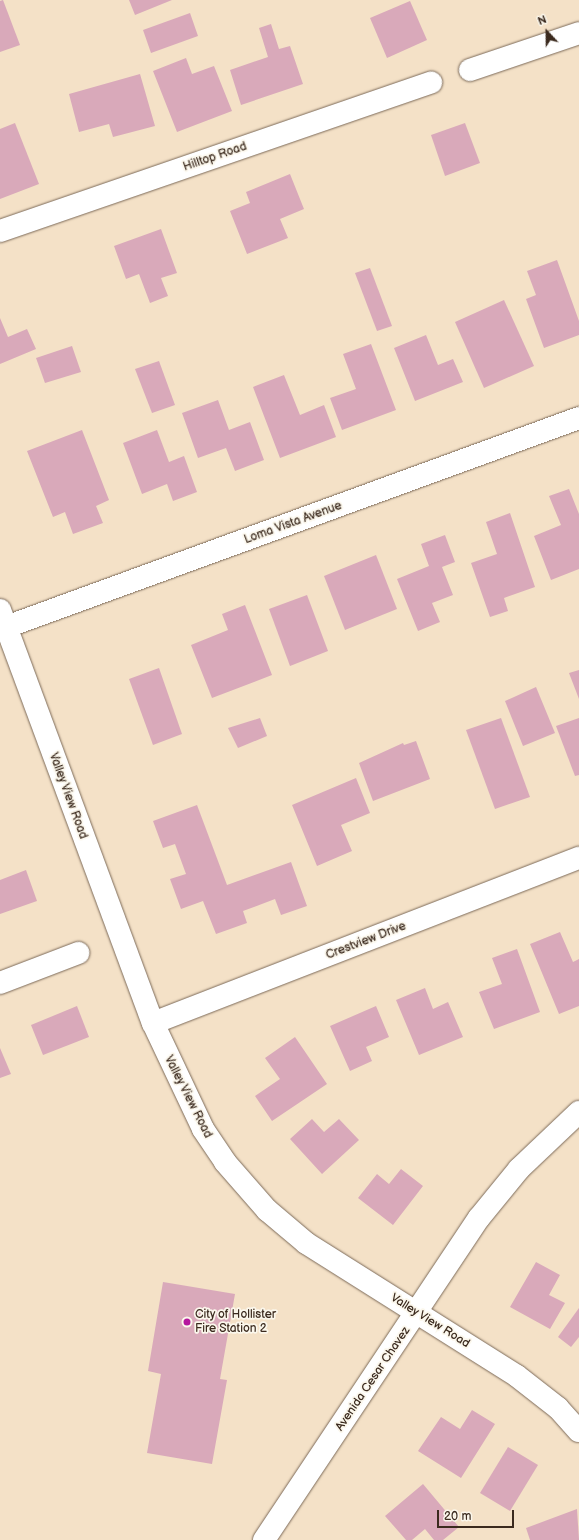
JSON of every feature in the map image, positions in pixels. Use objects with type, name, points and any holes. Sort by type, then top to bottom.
[{"type":"street","points":[[470,70],[579,33]]},
{"type":"street","name":"Hilltop Road","points":[[0,231],[431,83]]},
{"type":"street","name":"Loma Vista Avenue","points":[[3,618],[579,418]]},
{"type":"street","name":"Valley View Road","points":[[3,618],[153,1023],[203,1129],[225,1162],[267,1210],[306,1243],[517,1376],[558,1408],[579,1432]]},
{"type":"street","name":"Crestview Drive","points":[[153,1023],[579,858]]},
{"type":"street","points":[[0,983],[78,953]]},
{"type":"street","name":"Avenida Cesar Chavez","points":[[264,1540],[418,1313],[479,1218],[519,1169],[579,1112]]},
{"type":"building","points":[[3,0],[20,45],[0,52],[0,1]]},
{"type":"building","points":[[129,0],[172,0],[135,15]]},
{"type":"building","points":[[410,1],[427,40],[387,58],[370,18]]},
{"type":"building","points":[[190,13],[198,36],[151,53],[143,30]]},
{"type":"building","points":[[271,24],[279,49],[290,46],[303,84],[241,105],[230,70],[268,57],[259,28]]},
{"type":"building","points":[[186,58],[192,74],[214,66],[232,111],[177,132],[153,71]]},
{"type":"building","points":[[140,74],[155,126],[113,137],[109,124],[79,132],[69,94]]},
{"type":"building","points":[[15,123],[39,184],[0,199],[0,129]]},
{"type":"building","points":[[465,123],[480,163],[445,176],[431,135]]},
{"type":"building","points":[[290,174],[304,209],[280,219],[288,238],[247,254],[230,211],[250,203],[246,192]]},
{"type":"building","points":[[161,229],[177,273],[161,278],[168,296],[150,303],[139,274],[126,279],[114,246]]},
{"type":"building","points":[[557,260],[579,321],[579,335],[544,348],[526,299],[536,295],[527,271]]},
{"type":"building","points":[[370,268],[392,326],[377,331],[355,273]]},
{"type":"building","points":[[504,300],[534,366],[484,388],[455,322]]},
{"type":"building","points":[[0,318],[8,337],[27,329],[36,349],[0,364]]},
{"type":"building","points":[[426,335],[438,365],[453,359],[463,382],[415,401],[394,348]]},
{"type":"building","points":[[371,344],[396,410],[342,430],[330,398],[356,389],[343,354]]},
{"type":"building","points":[[72,346],[81,372],[45,383],[36,358]]},
{"type":"building","points":[[159,361],[175,405],[152,413],[135,369]]},
{"type":"building","points":[[284,375],[300,415],[324,405],[336,437],[280,458],[253,387]]},
{"type":"building","points":[[218,400],[229,430],[250,422],[264,460],[235,471],[226,448],[198,458],[182,413]]},
{"type":"building","points":[[82,430],[109,500],[96,506],[103,523],[73,534],[65,512],[53,517],[27,451]]},
{"type":"building","points":[[157,430],[169,462],[184,456],[197,492],[173,501],[167,484],[142,494],[123,443]]},
{"type":"building","points":[[569,489],[579,514],[579,569],[551,580],[534,536],[561,525],[549,496]]},
{"type":"building","points":[[510,513],[535,587],[504,598],[508,611],[490,617],[471,563],[497,554],[486,522]]},
{"type":"building","points":[[445,535],[455,562],[442,567],[453,595],[432,603],[440,622],[418,631],[397,579],[429,566],[421,544]]},
{"type":"building","points":[[376,555],[397,609],[345,630],[324,576]]},
{"type":"building","points":[[307,595],[328,651],[290,666],[269,609]]},
{"type":"building","points":[[245,605],[272,675],[212,698],[191,645],[228,630],[222,614]]},
{"type":"building","points":[[159,668],[182,734],[153,745],[129,679]]},
{"type":"building","points":[[579,670],[579,699],[569,673]]},
{"type":"building","points":[[536,687],[555,733],[523,746],[505,701]]},
{"type":"building","points":[[260,718],[267,736],[238,748],[228,728]]},
{"type":"building","points":[[501,718],[530,797],[495,809],[466,730]]},
{"type":"building","points":[[579,718],[579,775],[575,776],[556,726]]},
{"type":"building","points":[[416,741],[430,779],[373,801],[359,763],[403,743],[404,745]]},
{"type":"building","points":[[356,778],[370,813],[341,825],[352,851],[317,866],[292,805]]},
{"type":"building","points":[[197,805],[227,885],[291,862],[307,906],[281,915],[275,899],[243,911],[247,923],[216,934],[203,901],[181,909],[170,879],[186,874],[175,844],[163,848],[153,821]]},
{"type":"building","points":[[26,870],[37,901],[0,914],[0,880]]},
{"type":"building","points":[[560,932],[573,962],[579,959],[579,1006],[559,1014],[530,944]]},
{"type":"building","points":[[517,949],[540,1012],[494,1029],[479,992],[502,984],[492,958]]},
{"type":"building","points":[[425,988],[433,1009],[448,1002],[463,1037],[419,1055],[396,1000]]},
{"type":"building","points":[[77,1006],[89,1037],[43,1055],[31,1025]]},
{"type":"building","points":[[376,1006],[389,1037],[366,1047],[372,1061],[350,1071],[330,1026]]},
{"type":"building","points":[[295,1037],[327,1084],[272,1121],[255,1096],[280,1079],[265,1058]]},
{"type":"building","points":[[0,1048],[11,1074],[0,1078]]},
{"type":"building","points":[[312,1119],[324,1132],[339,1119],[359,1140],[322,1174],[290,1139]]},
{"type":"building","points":[[401,1169],[423,1186],[393,1225],[358,1198],[377,1174],[389,1184]]},
{"type":"building","points":[[536,1262],[560,1275],[549,1295],[565,1303],[550,1329],[510,1307]]},
{"type":"building","points":[[163,1282],[235,1294],[220,1379],[227,1380],[212,1464],[147,1453],[161,1374],[148,1371]]},
{"type":"building","points":[[579,1308],[579,1337],[571,1347],[558,1337]]},
{"type":"building","points":[[472,1410],[495,1424],[461,1478],[418,1451],[441,1417],[460,1429]]},
{"type":"building","points":[[508,1447],[538,1465],[510,1511],[480,1493]]},
{"type":"building","points":[[423,1484],[459,1527],[443,1540],[434,1540],[425,1529],[412,1540],[406,1540],[385,1516]]},
{"type":"building","points":[[577,1509],[579,1540],[530,1540],[526,1528]]},
{"type":"place","name":"City of Hollister Fire Station 2","points":[[187,1322]]}]
